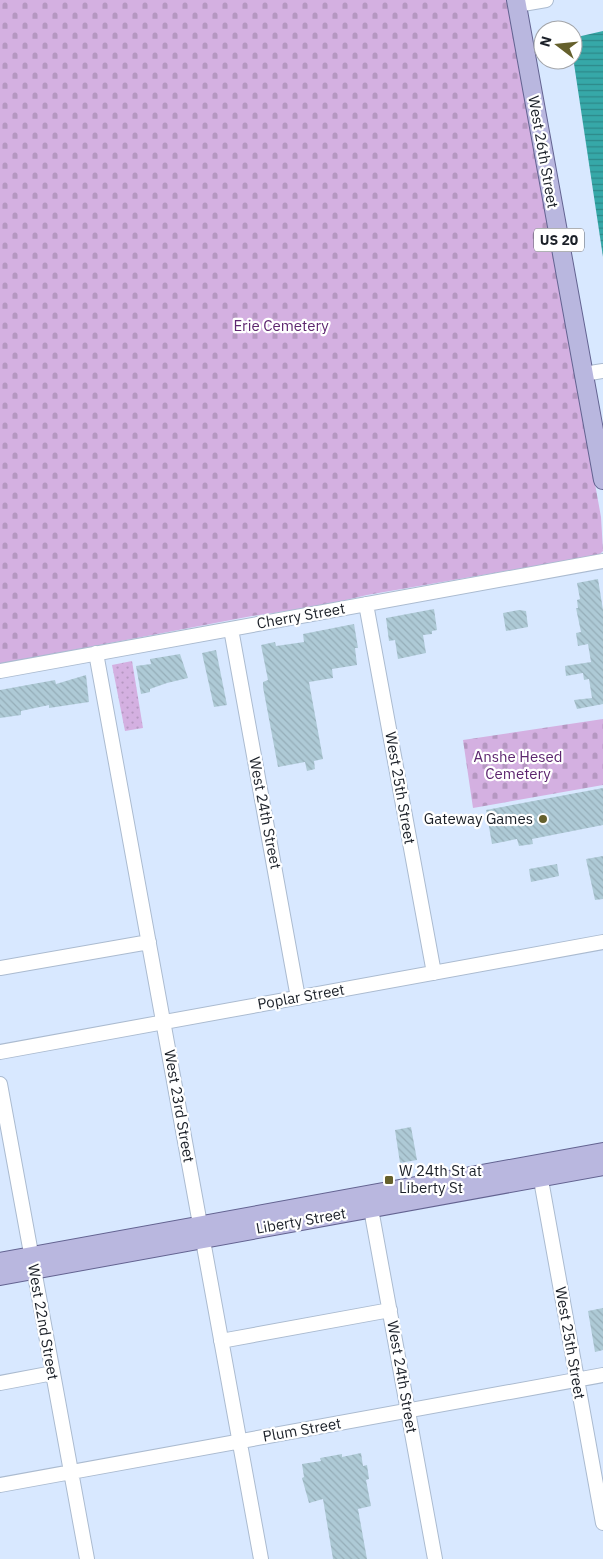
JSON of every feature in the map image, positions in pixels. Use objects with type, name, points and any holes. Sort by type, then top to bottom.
[{"type":"main road","name":"West 26th Street","points":[[516,3],[603,480]]},
{"type":"main road","name":"Liberty Street","points":[[539,1171],[603,1152]]},
{"type":"main road","name":"Liberty Street","points":[[0,1276],[33,1263],[202,1232],[539,1171],[603,1166]]},
{"type":"main road","name":"Liberty Street","points":[[0,1262],[33,1263]]},
{"type":"street","points":[[516,3],[546,0]]},
{"type":"street","points":[[584,374],[603,371]]},
{"type":"street","name":"Cherry Street","points":[[0,671],[603,561]]},
{"type":"street","name":"West 25th Street","points":[[366,604],[434,973]]},
{"type":"street","name":"West 24th Street","points":[[231,629],[298,998]]},
{"type":"street","name":"West 23rd Street","points":[[96,654],[261,1559]]},
{"type":"street","points":[[0,968],[149,942]]},
{"type":"street","name":"Poplar Street","points":[[0,1052],[603,942]]},
{"type":"street","name":"West 22nd Street","points":[[0,1084],[87,1559]]},
{"type":"street","name":"West 25th Street","points":[[539,1171],[603,1523]]},
{"type":"street","name":"West 24th Street","points":[[370,1202],[435,1559]]},
{"type":"street","points":[[221,1340],[390,1310]]},
{"type":"street","points":[[0,1383],[53,1374]]},
{"type":"street","name":"Plum Street","points":[[0,1485],[603,1375]]},
{"type":"green space","name":"Erie Cemetery","points":[[0,0],[508,0],[601,517],[603,551],[599,555],[367,595],[321,606],[252,616],[0,664]]},
{"type":"green space","points":[[132,661],[143,728],[125,731],[112,665]]},
{"type":"green space","name":"Anshe Hesed Cemetery","points":[[603,719],[603,785],[473,808],[463,740]]},
{"type":"shaded area","points":[[603,31],[603,257],[575,70],[583,70],[583,36]]},
{"type":"building","points":[[598,579],[603,610],[603,704],[577,709],[574,700],[592,698],[589,679],[584,680],[583,673],[566,676],[565,666],[591,662],[588,644],[578,646],[576,633],[581,632],[576,608],[578,608],[577,600],[580,599],[577,583]]},
{"type":"building","points":[[434,609],[437,630],[432,631],[432,634],[423,635],[426,653],[398,659],[395,640],[389,641],[386,618]]},
{"type":"building","points":[[519,610],[526,611],[528,627],[506,631],[503,613]]},
{"type":"building","points":[[354,624],[358,648],[355,648],[357,665],[332,669],[333,678],[309,682],[323,759],[314,761],[315,769],[307,771],[305,762],[278,767],[263,687],[263,682],[268,680],[261,645],[275,642],[276,646],[304,642],[303,634]]},
{"type":"building","points":[[216,650],[227,705],[214,707],[202,653]]},
{"type":"building","points":[[180,654],[188,678],[167,683],[150,689],[150,692],[141,694],[136,666],[151,664],[150,659]]},
{"type":"building","points":[[86,675],[89,702],[49,708],[49,705],[21,711],[21,715],[0,718],[0,690],[55,680],[56,684]]},
{"type":"building","points":[[603,788],[603,825],[532,839],[533,844],[519,846],[517,839],[492,844],[486,810]]},
{"type":"building","points":[[603,856],[603,899],[595,900],[586,859]]},
{"type":"building","points":[[557,864],[559,876],[531,882],[529,869]]},
{"type":"building","points":[[411,1127],[417,1160],[400,1163],[395,1130]]},
{"type":"building","points":[[603,1308],[603,1350],[595,1352],[588,1311]]},
{"type":"building","points":[[361,1453],[363,1466],[367,1465],[369,1479],[366,1480],[371,1506],[358,1509],[367,1559],[333,1559],[323,1499],[309,1503],[302,1478],[304,1477],[302,1464],[321,1461],[320,1458],[342,1454],[342,1457]]},
{"type":"place","name":"Gateway Games","points":[[543,819]]},
{"type":"place","name":"W 24th St at Liberty St","points":[[389,1180]]}]
